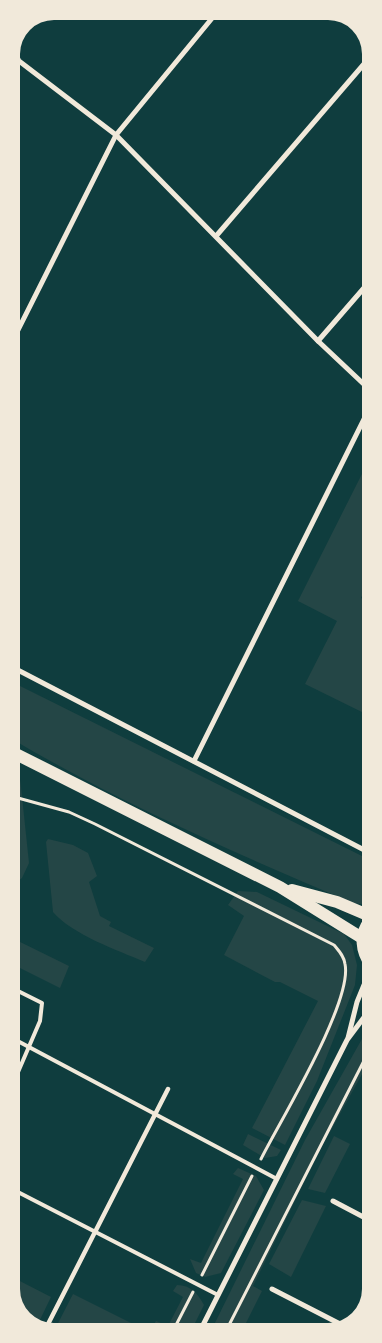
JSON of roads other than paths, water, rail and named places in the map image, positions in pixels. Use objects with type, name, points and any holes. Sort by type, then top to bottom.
[{"type":"main road","points":[[20,756],[280,887],[362,938],[362,948]]},
{"type":"main road","points":[[280,887],[338,902],[362,912]]},
{"type":"street","points":[[20,328],[116,135],[211,20]]},
{"type":"street","points":[[20,62],[116,135],[217,235],[318,341],[362,382]]},
{"type":"street","points":[[217,235],[362,66]]},
{"type":"street","points":[[318,341],[362,290]]},
{"type":"street","points":[[194,761],[362,423]]},
{"type":"street","points":[[20,671],[362,849]]},
{"type":"street","points":[[347,1040],[362,989]]},
{"type":"street","points":[[204,1323],[347,1040],[362,1019]]},
{"type":"street","points":[[49,1322],[168,1089]]},
{"type":"street","points":[[333,1200],[362,1215]]},
{"type":"street","points":[[272,1289],[335,1322]]},
{"type":"lane","points":[[20,992],[42,1003],[40,1022],[20,1069]]},
{"type":"lane","points":[[20,1042],[277,1179]]},
{"type":"lane","points":[[20,1192],[218,1295]]}]
